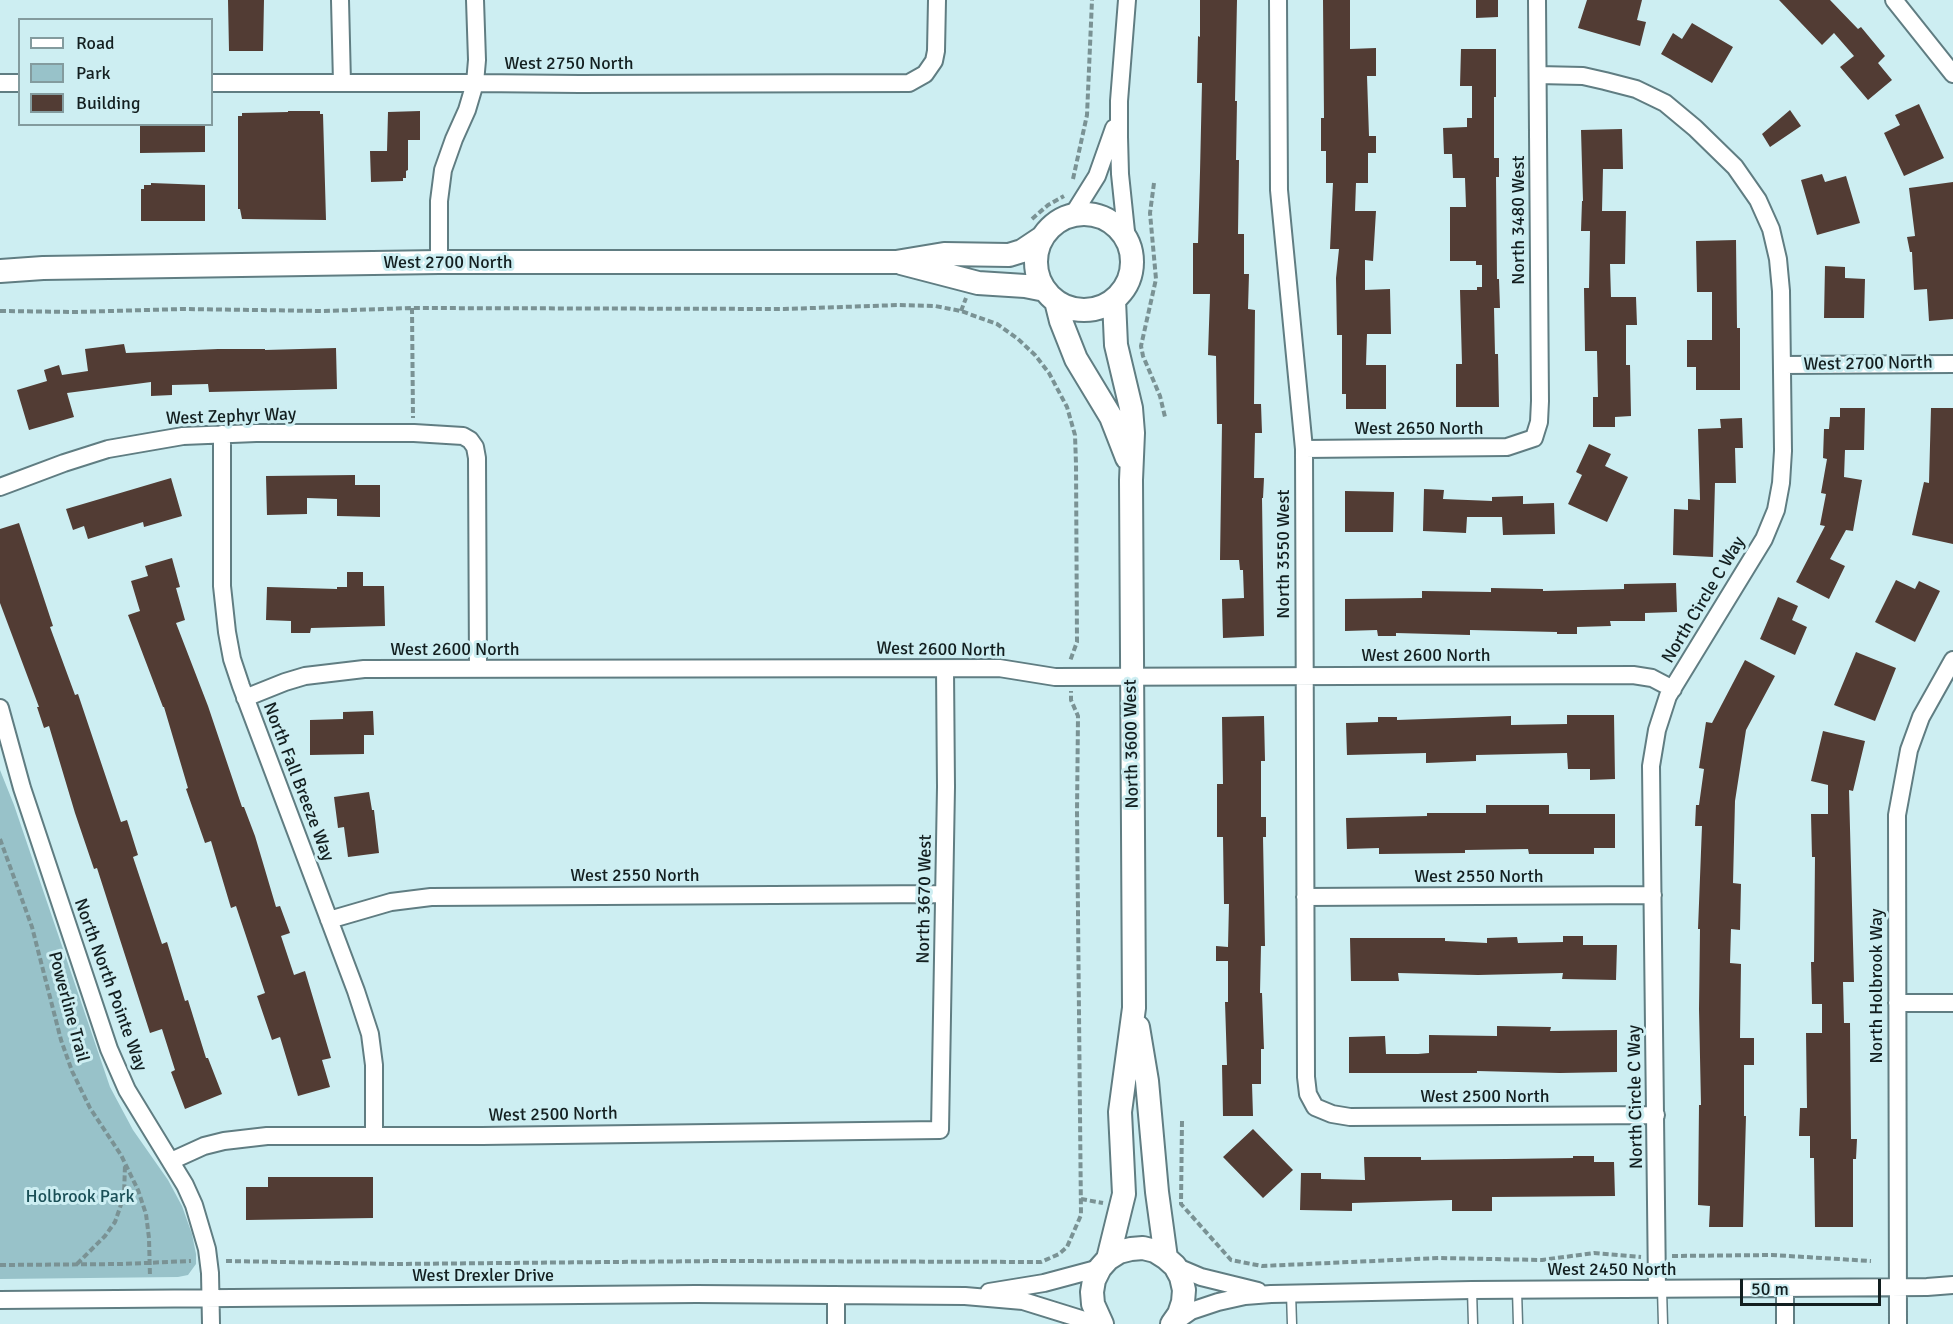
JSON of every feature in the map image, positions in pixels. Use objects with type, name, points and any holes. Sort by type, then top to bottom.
[{"type":"street","points":[[340,0],[342,82]]},
{"type":"street","points":[[439,262],[439,201],[443,170],[467,110],[475,82],[477,60],[475,0]]},
{"type":"street","name":"West 2750 North","points":[[213,83],[909,82],[925,74],[934,61],[937,0]]},
{"type":"street","points":[[1127,0],[1119,101],[1120,174],[1127,241],[1132,256],[1131,273],[1125,288],[1114,300],[1101,308],[1085,310],[1070,308],[1051,296],[1040,282],[1036,267],[1037,229],[1053,226],[1072,216],[1088,215],[1104,219],[1118,228],[1127,241]]},
{"type":"street","name":"North 3550 West","points":[[1278,0],[1279,190],[1304,449],[1305,1077],[1308,1094],[1315,1107]]},
{"type":"street","name":"North 3480 West","points":[[1533,438],[1539,422],[1537,0]]},
{"type":"street","points":[[1894,0],[1953,74]]},
{"type":"street","name":"North Circle C Way","points":[[1538,75],[1583,76],[1636,89],[1665,104],[1695,128],[1736,167],[1758,200],[1771,229],[1778,259],[1781,291],[1783,451],[1776,510],[1764,539],[1668,696],[1657,730],[1652,766],[1660,1289]]},
{"type":"street","points":[[0,83],[18,83]]},
{"type":"street","points":[[1072,216],[1097,176],[1107,152],[1119,101]]},
{"type":"street","name":"West 2700 North","points":[[0,271],[54,268],[439,262],[896,262],[944,254],[1009,255],[1027,248],[1037,229]]},
{"type":"street","name":"West 2700 North","points":[[896,262],[978,284],[1025,286],[1051,296]]},
{"type":"street","name":"North 3600 West","points":[[1051,296],[1076,359],[1119,434],[1131,480]]},
{"type":"street","name":"North 3600 West","points":[[1102,1324],[1093,1304],[1092,1292],[1094,1280],[1104,1264],[1124,1194],[1120,1112],[1134,1008],[1131,677],[1133,433],[1131,408],[1116,345],[1114,300]]},
{"type":"street","name":"West 2700 North","points":[[1782,365],[1953,364]]},
{"type":"street","name":"West Zephyr Way","points":[[0,487],[64,462],[108,449],[183,436],[414,433],[463,436],[475,447],[477,469],[478,669]]},
{"type":"street","name":"North Fall Breeze Way","points":[[222,434],[223,609],[232,659],[370,1034],[374,1076],[374,1136]]},
{"type":"street","name":"West 2650 North","points":[[1304,449],[1507,447],[1533,438]]},
{"type":"street","name":"North Holbrook Way","points":[[1898,1324],[1897,815],[1909,750],[1921,717],[1953,660]]},
{"type":"street","name":"West 2600 North","points":[[245,698],[305,676],[344,670],[478,669],[999,669],[1055,677],[1633,675],[1652,678],[1674,688]]},
{"type":"street","name":"North 3670 West","points":[[940,1130],[946,788],[945,669]]},
{"type":"street","name":"North North Pointe Way","points":[[0,708],[22,788],[109,1048],[128,1090],[185,1185],[201,1227],[209,1267],[211,1324]]},
{"type":"street","name":"North North Pointe Way","points":[[0,748],[22,788]]},
{"type":"street","name":"West 2550 North","points":[[329,921],[391,902],[431,897],[944,894]]},
{"type":"street","name":"West 2550 North","points":[[1305,897],[1653,895]]},
{"type":"street","points":[[1897,1004],[1953,1003]]},
{"type":"street","name":"North 3600 West","points":[[1134,1008],[1147,1081],[1157,1192],[1170,1262],[1181,1277],[1184,1290],[1179,1314],[1172,1324]]},
{"type":"street","name":"West 2500 North","points":[[1315,1107],[1332,1114],[1350,1117],[1656,1116]]},
{"type":"street","name":"West 2500 North","points":[[171,1161],[204,1146],[245,1137],[940,1130]]},
{"type":"street","points":[[1104,1264],[1125,1250],[1143,1248],[1155,1251],[1170,1262]]},
{"type":"street","name":"West 2450 North","points":[[1170,1262],[1201,1277],[1271,1294]]},
{"type":"street","name":"West Drexler Drive","points":[[965,1296],[1044,1283],[1104,1264]]},
{"type":"street","name":"West 2450 North","points":[[1172,1324],[1191,1311],[1218,1302],[1291,1293],[1898,1288],[1953,1285]]},
{"type":"street","points":[[1785,1288],[1785,1324]]},
{"type":"street","name":"West Drexler Drive","points":[[0,1300],[696,1294],[965,1296],[1023,1301],[1096,1324]]},
{"type":"street","points":[[836,1295],[836,1324]]},
{"type":"lane","points":[[1660,1289],[1663,1324]]},
{"type":"lane","points":[[1472,1290],[1473,1324]]},
{"type":"lane","points":[[1518,1290],[1518,1324]]},
{"type":"lane","points":[[1291,1293],[1292,1324]]},
{"type":"path","points":[[1072,185],[1087,115],[1092,0]]},
{"type":"path","points":[[1154,183],[1150,213],[1156,279],[1141,346],[1160,396],[1165,417]]},
{"type":"path","points":[[1037,229],[1040,210],[1069,191]]},
{"type":"path","points":[[961,311],[966,297]]},
{"type":"path","points":[[0,312],[183,309],[323,311],[412,308],[784,309],[908,305],[935,306],[961,311],[997,324],[1018,339],[1049,373],[1067,407],[1075,435],[1077,642],[1071,657],[1070,668]]},
{"type":"path","points":[[412,308],[414,433]]},
{"type":"path","points":[[1049,373],[1056,370]]},
{"type":"path","points":[[234,1261],[394,1264],[719,1261],[1041,1262],[1059,1254],[1067,1247],[1081,1215],[1078,716],[1071,700],[1071,688]]},
{"type":"path","name":"Powerline Trail","points":[[0,839],[32,927],[61,1040],[72,1071],[90,1108],[124,1161],[138,1190],[146,1214],[150,1277]]},
{"type":"path","points":[[1182,1121],[1181,1204],[1231,1260],[1262,1266],[1440,1258],[1542,1260],[1594,1253],[1639,1257]]},
{"type":"path","points":[[77,1264],[105,1236],[115,1222],[124,1196],[124,1161]]},
{"type":"path","points":[[1081,1198],[1104,1203]]},
{"type":"path","points":[[1681,1256],[1772,1255],[1871,1261]]},
{"type":"path","points":[[0,1265],[193,1261]]},
{"type":"green space","name":"Holbrook Park","points":[[0,770],[110,1087],[133,1130],[168,1180],[182,1206],[196,1254],[196,1264],[188,1275],[0,1279]]},
{"type":"building","points":[[228,0],[264,0],[263,51],[229,51]]},
{"type":"building","points":[[1200,0],[1237,0],[1235,101],[1237,101],[1236,160],[1239,160],[1238,234],[1244,234],[1244,274],[1249,274],[1248,309],[1255,310],[1254,404],[1261,404],[1262,433],[1255,433],[1254,478],[1264,478],[1262,498],[1264,636],[1223,638],[1222,599],[1244,598],[1243,570],[1240,570],[1239,560],[1220,560],[1222,424],[1217,424],[1216,356],[1208,355],[1210,294],[1193,294],[1193,243],[1198,243],[1200,172],[1202,83],[1197,83]]},
{"type":"building","points":[[1323,0],[1350,0],[1350,49],[1376,48],[1376,76],[1367,76],[1369,136],[1376,136],[1376,153],[1368,153],[1368,183],[1356,183],[1355,211],[1376,211],[1373,261],[1365,260],[1365,290],[1390,289],[1391,334],[1367,334],[1366,365],[1386,365],[1386,409],[1346,409],[1346,394],[1342,394],[1342,335],[1337,335],[1336,278],[1339,249],[1330,249],[1333,183],[1326,183],[1326,151],[1321,151],[1321,118],[1324,118]]},
{"type":"building","points":[[1476,0],[1498,0],[1498,17],[1476,18]]},
{"type":"building","points":[[1587,0],[1642,0],[1637,20],[1646,22],[1640,46],[1578,28]]},
{"type":"building","points":[[1779,0],[1830,0],[1858,29],[1861,27],[1885,56],[1878,63],[1892,80],[1868,100],[1840,67],[1854,56],[1834,33],[1822,45]]},
{"type":"building","points":[[1692,23],[1733,47],[1712,83],[1661,54],[1673,33],[1682,39]]},
{"type":"building","points":[[1461,49],[1496,49],[1494,158],[1499,158],[1499,177],[1496,177],[1497,279],[1499,279],[1500,308],[1494,308],[1499,407],[1456,407],[1456,364],[1462,364],[1460,290],[1477,290],[1477,287],[1482,287],[1482,265],[1476,265],[1476,261],[1450,261],[1450,207],[1466,207],[1465,178],[1453,178],[1452,154],[1444,154],[1443,128],[1467,127],[1467,118],[1472,118],[1472,86],[1460,86]]},
{"type":"building","points":[[1919,104],[1944,158],[1904,176],[1884,133],[1900,125],[1895,115]]},
{"type":"building","points":[[1790,110],[1801,126],[1770,147],[1762,134]]},
{"type":"building","points":[[320,111],[320,114],[323,114],[326,220],[242,219],[240,209],[238,209],[238,116],[242,116],[242,113]]},
{"type":"building","points":[[420,111],[420,140],[408,140],[406,178],[403,178],[403,181],[371,182],[370,151],[387,151],[388,112]]},
{"type":"building","points":[[140,126],[205,126],[205,152],[140,153]]},
{"type":"building","points":[[1622,129],[1623,169],[1603,169],[1602,211],[1626,211],[1625,264],[1610,264],[1611,297],[1636,297],[1637,325],[1626,325],[1626,365],[1630,365],[1631,416],[1615,417],[1615,427],[1593,427],[1593,397],[1598,397],[1597,351],[1585,351],[1584,288],[1589,288],[1590,231],[1581,231],[1583,201],[1581,130]]},
{"type":"building","points":[[1822,174],[1825,182],[1846,176],[1860,223],[1817,235],[1801,180]]},
{"type":"building","points":[[1953,182],[1953,319],[1929,321],[1927,289],[1914,290],[1912,252],[1910,252],[1907,237],[1915,236],[1909,188]]},
{"type":"building","points":[[151,183],[205,185],[205,221],[141,221],[141,189],[144,189],[144,185],[151,185]]},
{"type":"building","points":[[1736,240],[1740,390],[1696,390],[1696,367],[1687,367],[1687,340],[1712,340],[1712,292],[1697,292],[1696,241]]},
{"type":"building","points":[[1825,266],[1845,267],[1845,278],[1865,279],[1864,318],[1824,318]]},
{"type":"building","points":[[124,344],[126,353],[218,349],[336,348],[337,389],[209,392],[208,384],[172,385],[172,395],[151,396],[151,382],[67,393],[74,417],[29,430],[17,390],[47,381],[44,370],[59,365],[62,375],[88,371],[85,349]]},
{"type":"building","points":[[1840,408],[1865,408],[1864,450],[1845,450],[1844,477],[1862,480],[1853,531],[1846,530],[1830,559],[1845,566],[1829,599],[1796,582],[1825,526],[1820,525],[1826,494],[1821,493],[1827,459],[1823,458],[1824,429],[1829,429],[1830,417],[1840,417]]},
{"type":"building","points":[[1931,408],[1953,408],[1953,544],[1912,535],[1924,482],[1929,483]]},
{"type":"building","points":[[1742,418],[1743,448],[1735,448],[1736,483],[1715,483],[1713,557],[1673,555],[1674,509],[1688,510],[1688,499],[1700,500],[1698,429],[1721,428],[1720,419]]},
{"type":"building","points":[[1589,444],[1611,454],[1605,466],[1628,477],[1607,522],[1568,504],[1582,475],[1576,472]]},
{"type":"building","points":[[355,475],[355,485],[380,485],[380,517],[337,516],[337,499],[307,498],[307,514],[267,515],[266,476]]},
{"type":"building","points":[[171,478],[182,516],[144,527],[143,522],[88,539],[84,526],[73,530],[66,509]]},
{"type":"building","points":[[1424,489],[1444,490],[1443,499],[1492,501],[1492,497],[1523,496],[1523,504],[1554,503],[1555,534],[1503,535],[1502,517],[1467,517],[1466,533],[1423,531]]},
{"type":"building","points":[[1345,491],[1394,492],[1393,532],[1345,532]]},
{"type":"building","points":[[19,523],[53,626],[50,627],[75,695],[78,694],[121,822],[127,820],[138,855],[133,857],[162,944],[167,942],[185,1001],[188,1000],[206,1058],[208,1058],[222,1094],[185,1109],[171,1072],[175,1070],[162,1029],[150,1033],[97,868],[94,869],[75,813],[49,726],[44,728],[37,707],[39,707],[0,603],[0,529]]},
{"type":"building","points":[[172,558],[180,587],[176,588],[185,620],[176,623],[208,706],[242,807],[244,807],[255,836],[276,907],[280,906],[290,933],[281,936],[294,975],[305,971],[331,1058],[322,1060],[330,1087],[298,1096],[280,1037],[272,1040],[257,996],[265,993],[236,906],[231,908],[211,841],[205,843],[186,789],[188,788],[164,707],[128,615],[140,611],[131,581],[148,576],[145,566]]},
{"type":"building","points":[[347,572],[363,572],[363,586],[384,586],[385,626],[311,628],[310,633],[291,633],[291,621],[266,620],[267,587],[337,589],[337,587],[347,587]]},
{"type":"building","points":[[1896,580],[1915,589],[1919,581],[1940,591],[1915,642],[1875,622]]},
{"type":"building","points":[[1676,583],[1677,612],[1645,613],[1645,621],[1610,621],[1611,626],[1577,627],[1577,634],[1470,630],[1470,635],[1396,633],[1396,636],[1378,636],[1377,630],[1345,631],[1345,599],[1422,598],[1422,591],[1491,592],[1491,588],[1543,589],[1543,591],[1624,589],[1624,584]]},
{"type":"building","points":[[1778,597],[1798,606],[1792,620],[1807,627],[1795,655],[1760,639]]},
{"type":"building","points":[[1856,652],[1896,668],[1875,721],[1834,705]]},
{"type":"building","points":[[1745,660],[1775,676],[1746,730],[1735,801],[1733,883],[1741,884],[1740,930],[1731,929],[1730,963],[1741,964],[1740,1038],[1754,1038],[1754,1065],[1744,1065],[1744,1116],[1746,1116],[1743,1227],[1709,1227],[1710,1206],[1698,1205],[1699,1105],[1701,1105],[1700,929],[1698,929],[1702,826],[1695,826],[1696,805],[1699,805],[1704,769],[1699,768],[1706,722],[1712,723]]},
{"type":"building","points":[[373,711],[374,735],[364,735],[364,754],[310,755],[310,720],[343,719],[343,712]]},
{"type":"building","points":[[1567,715],[1614,715],[1615,779],[1590,780],[1590,769],[1568,769],[1567,753],[1476,755],[1476,761],[1426,763],[1426,753],[1347,755],[1346,723],[1378,722],[1378,717],[1397,717],[1397,720],[1511,716],[1511,725],[1567,724]]},
{"type":"building","points":[[1264,716],[1265,761],[1261,761],[1261,817],[1266,817],[1266,837],[1263,837],[1265,946],[1261,946],[1260,993],[1262,993],[1264,1049],[1261,1049],[1261,1084],[1252,1084],[1253,1116],[1223,1116],[1222,1065],[1227,1065],[1225,1002],[1228,1002],[1228,961],[1216,961],[1216,946],[1228,947],[1229,904],[1224,904],[1223,837],[1217,837],[1217,784],[1223,784],[1222,717]]},
{"type":"building","points":[[1823,731],[1865,741],[1853,791],[1849,790],[1854,982],[1843,982],[1844,1023],[1850,1023],[1851,1139],[1857,1139],[1856,1159],[1853,1159],[1853,1227],[1815,1227],[1814,1158],[1810,1158],[1810,1136],[1799,1136],[1800,1108],[1807,1108],[1806,1033],[1822,1033],[1822,1004],[1812,1004],[1811,962],[1814,962],[1815,857],[1812,857],[1811,814],[1828,814],[1828,785],[1811,781]]},
{"type":"building","points":[[369,792],[372,810],[374,810],[379,853],[348,857],[344,827],[338,828],[334,797]]},
{"type":"building","points":[[1486,805],[1549,805],[1549,814],[1615,814],[1615,848],[1594,848],[1594,854],[1529,854],[1528,849],[1465,850],[1465,853],[1379,854],[1379,848],[1347,849],[1346,818],[1427,816],[1427,813],[1486,813]]},
{"type":"building","points":[[1563,936],[1583,936],[1583,945],[1617,945],[1616,980],[1562,979],[1563,973],[1478,975],[1398,973],[1399,981],[1351,981],[1350,938],[1445,938],[1445,941],[1487,943],[1487,938],[1517,937],[1518,943],[1563,942]]},
{"type":"building","points":[[1497,1026],[1551,1027],[1550,1031],[1617,1030],[1617,1072],[1349,1073],[1349,1037],[1385,1036],[1386,1054],[1418,1054],[1429,1053],[1429,1035],[1497,1036]]},
{"type":"building","points":[[1253,1129],[1293,1170],[1263,1198],[1223,1157]]},
{"type":"building","points":[[1573,1156],[1594,1156],[1594,1162],[1614,1162],[1615,1196],[1492,1197],[1492,1211],[1452,1211],[1452,1200],[1352,1203],[1352,1211],[1300,1210],[1301,1173],[1321,1173],[1321,1179],[1365,1180],[1364,1157],[1421,1157],[1421,1160],[1573,1158]]},
{"type":"building","points":[[268,1177],[373,1177],[373,1218],[246,1220],[246,1187],[268,1187]]}]
